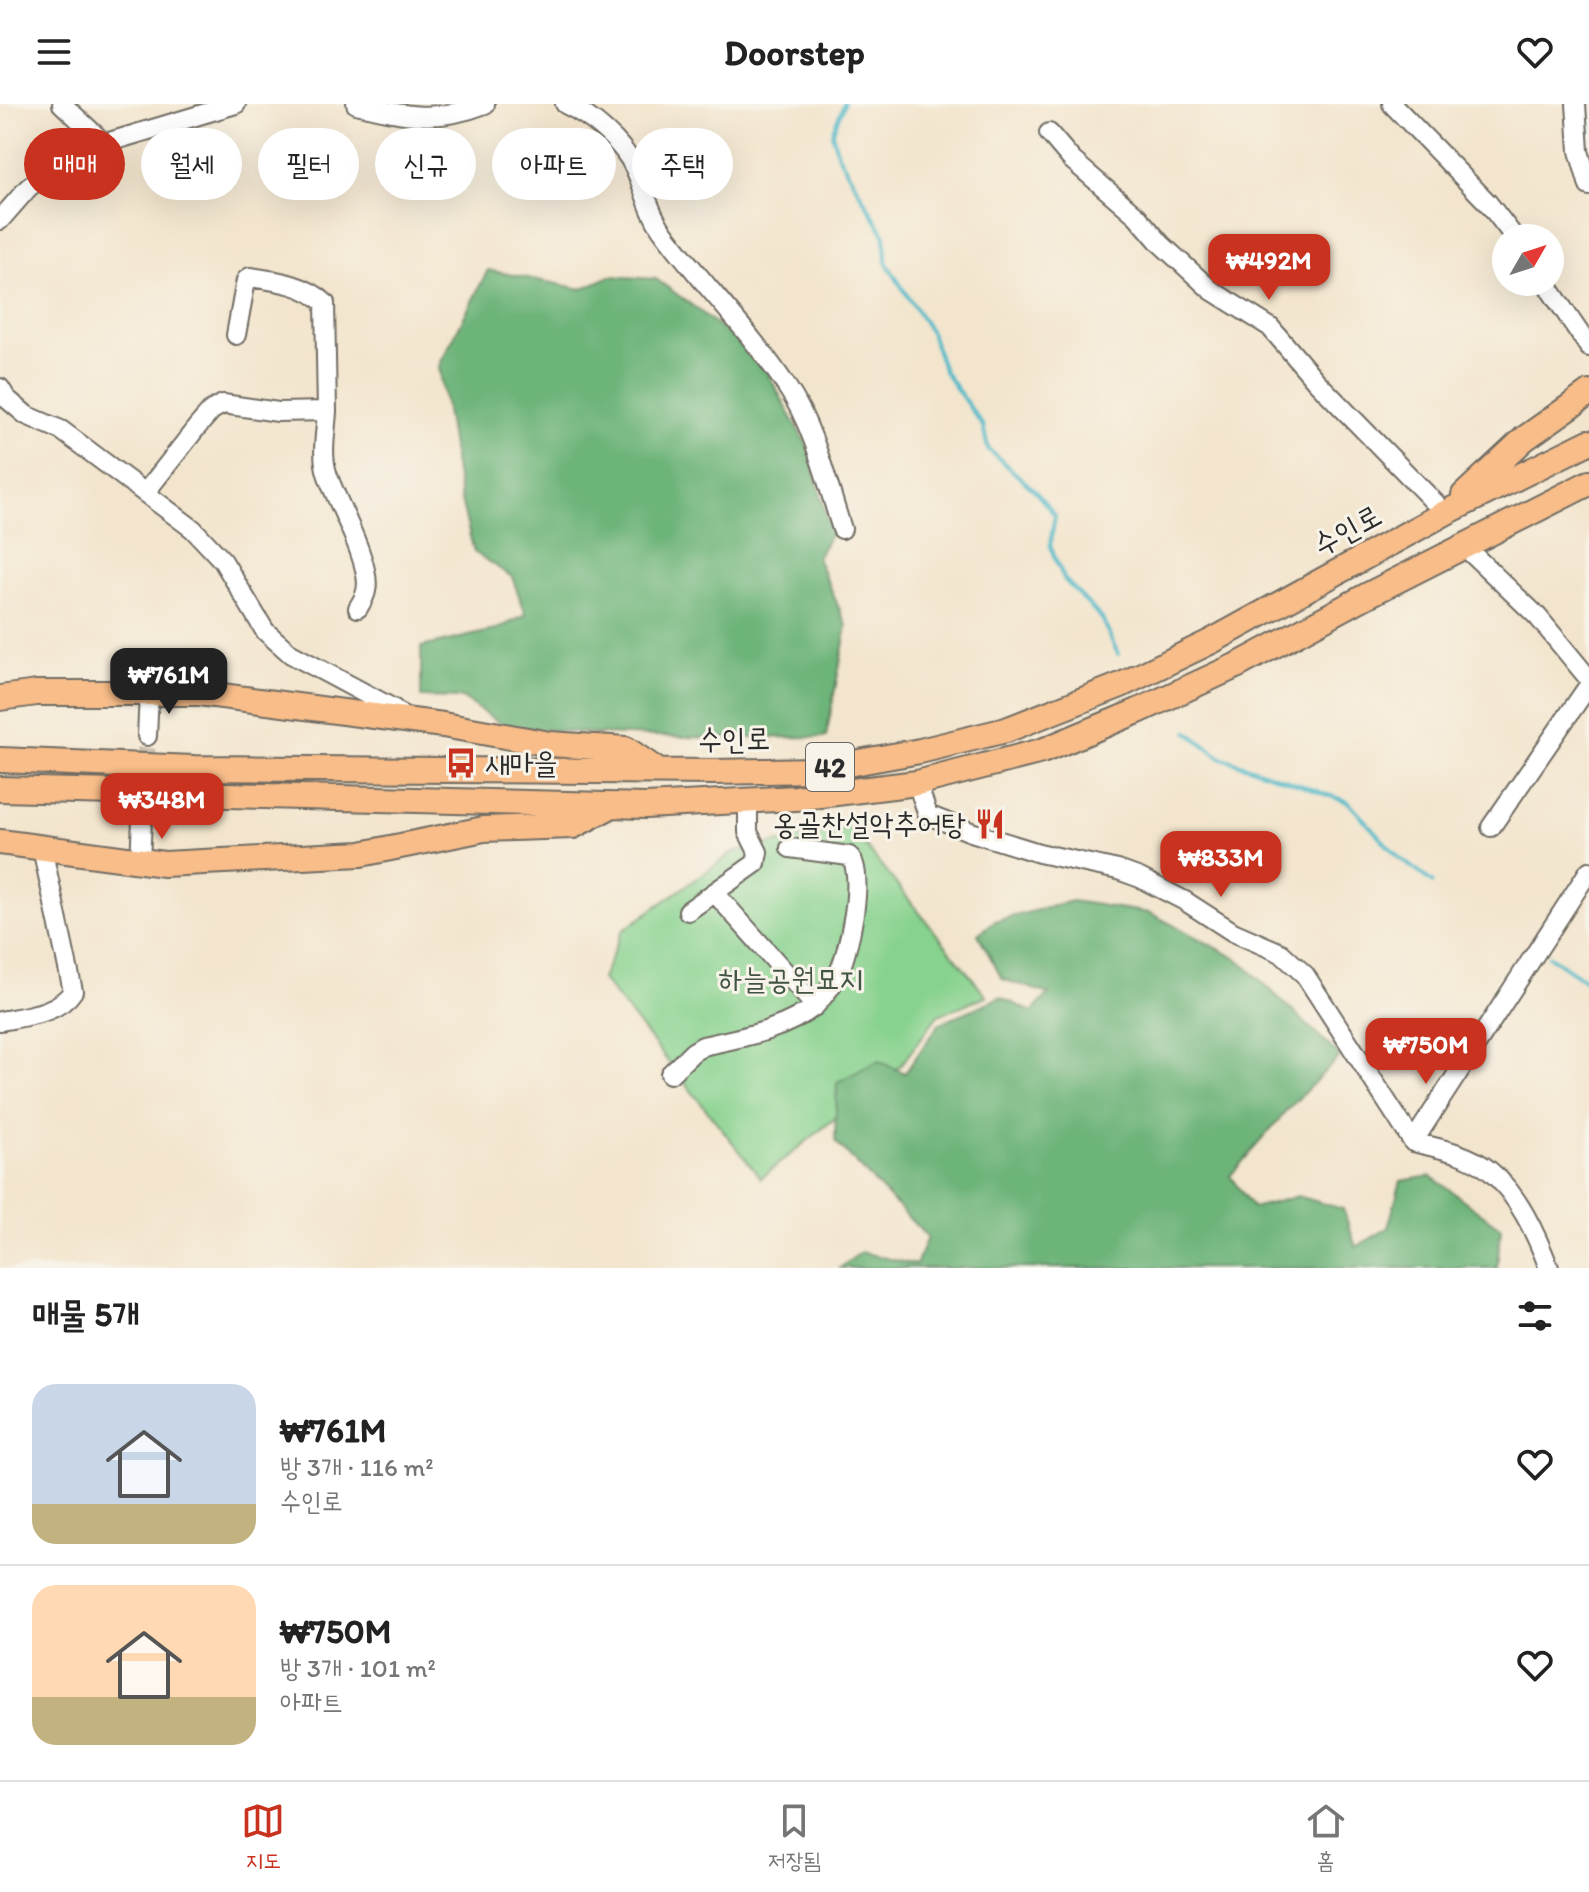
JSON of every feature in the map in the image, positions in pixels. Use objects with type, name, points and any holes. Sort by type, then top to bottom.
[{"type":"main road","points":[[1445,513],[1524,439],[1589,393]]},
{"type":"main road","name":"수인로","points":[[0,760],[194,768],[814,770],[920,751],[1006,730],[1121,685],[1212,641],[1445,513],[1589,442]]},
{"type":"main road","name":"수인로","points":[[0,789],[646,806],[796,798],[917,783],[1042,751],[1138,711],[1240,664],[1589,483]]},
{"type":"main road","points":[[0,698],[37,693],[199,693],[550,744],[626,749],[658,771]]},
{"type":"main road","points":[[0,842],[164,864],[361,854],[484,829],[573,826],[612,805]]},
{"type":"street","points":[[62,104],[88,128]]},
{"type":"street","points":[[125,137],[236,104]]},
{"type":"street","points":[[356,104],[401,115],[443,117],[485,104]]},
{"type":"street","points":[[565,104],[598,126],[628,154],[645,200],[660,227],[789,390],[817,449],[842,529]]},
{"type":"street","points":[[1392,104],[1488,203],[1504,224]]},
{"type":"street","points":[[1576,104],[1579,151],[1589,186]]},
{"type":"street","points":[[1049,133],[1072,160],[1137,216],[1161,244],[1211,290],[1270,327],[1316,381],[1445,513]]},
{"type":"street","points":[[0,220],[24,193]]},
{"type":"street","points":[[236,335],[246,280],[250,277],[283,282],[315,294],[325,303],[326,472],[364,567],[367,589],[358,608]]},
{"type":"street","points":[[1554,296],[1589,347]]},
{"type":"street","points":[[0,388],[6,398],[26,415],[61,430],[193,529],[223,561],[265,631],[291,654],[394,709],[408,721]]},
{"type":"street","points":[[145,493],[197,427],[212,410],[223,404],[278,412],[327,411]]},
{"type":"street","points":[[1464,546],[1538,617],[1589,679]]},
{"type":"street","points":[[1491,827],[1589,685]]},
{"type":"street","points":[[147,736],[149,693]]},
{"type":"street","points":[[917,783],[928,815],[1026,849],[1140,878],[1185,901],[1233,932],[1281,953],[1305,975],[1413,1142],[1454,1152],[1489,1169],[1512,1194],[1549,1268]]},
{"type":"street","points":[[688,911],[756,863],[758,852],[748,832],[748,801]]},
{"type":"street","points":[[140,861],[142,820]]},
{"type":"street","points":[[0,1021],[47,1011],[66,1001],[73,991],[42,848]]},
{"type":"street","points":[[670,1074],[703,1046],[797,1020],[829,990],[846,957],[856,866],[849,856],[790,848]]},
{"type":"street","points":[[1413,1142],[1589,871]]},
{"type":"street","points":[[715,893],[815,1006]]},
{"type":"green space","points":[[488,270],[582,289],[610,276],[656,279],[760,359],[808,447],[831,533],[817,558],[847,626],[826,737],[716,738],[598,734],[504,726],[462,698],[421,697],[421,647],[495,630],[526,615],[512,577],[474,552],[460,497],[439,366]]},
{"type":"green space","name":"하늘공원묘지","points":[[850,827],[987,996],[938,1015],[901,1065],[761,1178],[602,979],[622,931],[734,852]]},
{"type":"green space","points":[[1072,901],[1150,913],[1238,959],[1340,1056],[1289,1108],[1230,1176],[1253,1208],[1298,1196],[1343,1209],[1356,1247],[1388,1228],[1401,1181],[1431,1176],[1501,1228],[1497,1268],[840,1268],[861,1252],[916,1265],[927,1237],[835,1141],[837,1082],[878,1061],[905,1073],[939,1024],[1000,997],[1032,1012],[1049,994],[1002,979],[978,934],[995,921]]},
{"type":"waterway","points":[[844,104],[832,133],[838,155],[885,236],[886,262],[931,333],[944,371],[983,426],[988,449],[1034,490],[1055,515],[1050,546],[1064,579],[1102,619],[1118,654]]},
{"type":"waterway","points":[[1586,104],[1589,132]]},
{"type":"waterway","points":[[1188,732],[1220,757],[1348,802],[1398,857],[1433,883]]},
{"type":"waterway","points":[[1549,956],[1589,983]]},
{"type":"tunnel","points":[[142,820],[147,736]]},
{"type":"place","name":"새마을","points":[[461,763]]},
{"type":"place","name":"옹골찬설악추어탕","points":[[990,824]]}]
